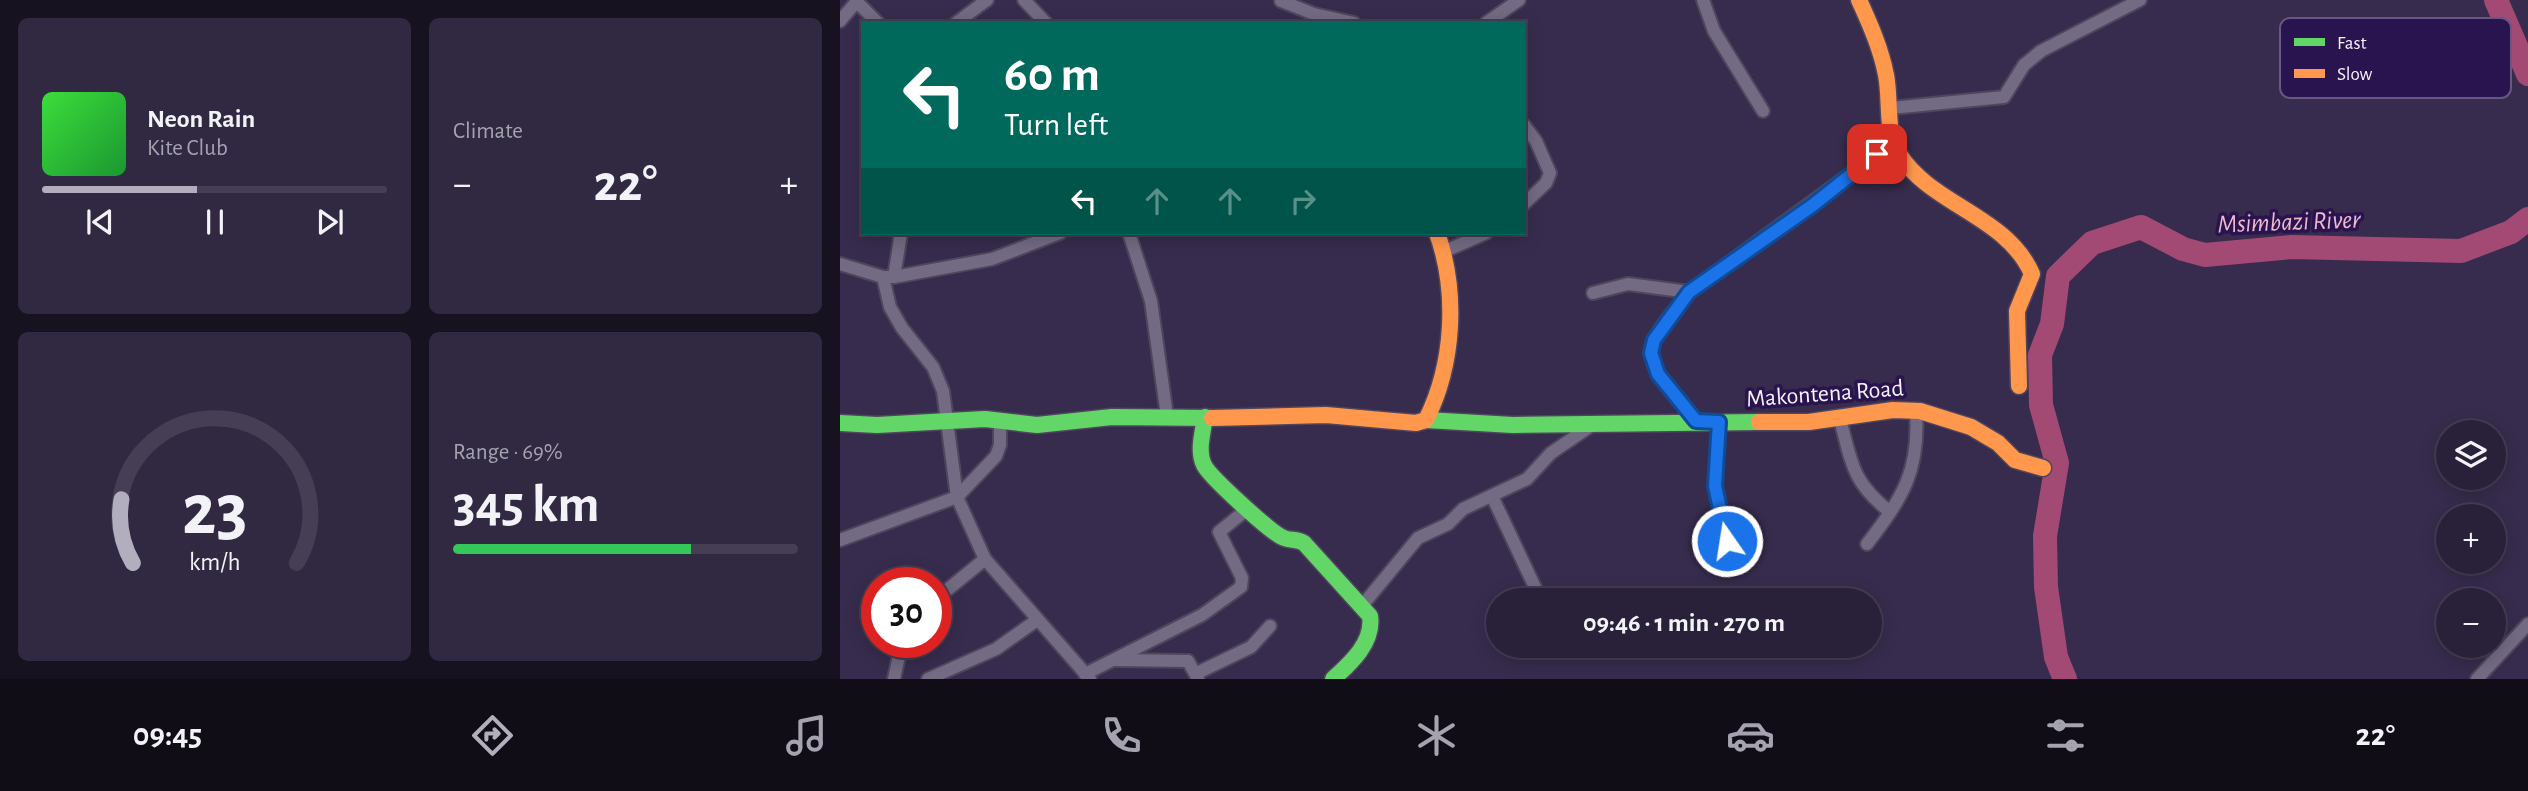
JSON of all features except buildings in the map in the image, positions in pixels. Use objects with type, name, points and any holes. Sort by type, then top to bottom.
[{"type":"street","points":[[959,21],[987,0]]},
{"type":"street","points":[[1024,0],[1039,21]]},
{"type":"street","points":[[1489,21],[1519,0]]},
{"type":"street","points":[[1703,0],[1714,30],[1763,111]]},
{"type":"street","points":[[1859,0],[1885,73],[1894,142],[1902,158],[1974,217],[2003,235],[2029,267],[2031,280],[2018,302],[2019,338],[2015,350],[2020,366],[2019,386]]},
{"type":"street","points":[[1891,108],[2004,97],[2024,65],[2041,51],[2140,0]]},
{"type":"street","points":[[840,20],[858,1],[876,21]]},
{"type":"street","points":[[1281,1],[1314,14],[1345,21]]},
{"type":"street","points":[[1526,128],[1536,141],[1550,173],[1546,183],[1526,203]]},
{"type":"street","points":[[1696,421],[1658,374],[1651,353],[1654,340],[1689,292],[1894,142]]},
{"type":"street","points":[[900,235],[888,277],[890,307],[939,379],[949,421],[957,497],[985,559],[1087,677],[1202,615],[1241,587],[1241,578],[1219,533],[1246,510]]},
{"type":"street","points":[[840,264],[888,277],[992,259],[1055,235]]},
{"type":"street","points":[[1130,235],[1151,301],[1167,416]]},
{"type":"street","points":[[1426,420],[1439,394],[1447,340],[1450,276],[1438,235]]},
{"type":"street","points":[[1443,252],[1481,235]]},
{"type":"street","points":[[1593,293],[1628,284],[1689,292]]},
{"type":"street","name":"Makontena Road","points":[[840,423],[1000,420],[1037,425],[1112,416],[1255,419],[1326,415],[1416,423],[1426,420],[1517,427],[1840,419],[1886,411],[1916,411],[1945,416],[1950,421],[1974,429],[1999,444],[2014,460],[2043,468]]},
{"type":"street","points":[[1867,544],[1904,491],[1917,452],[1916,411]]},
{"type":"street","points":[[1205,417],[1200,458],[1204,467],[1246,510],[1285,539],[1296,538],[1304,544],[1370,616],[1371,629],[1344,670],[1333,679]]},
{"type":"street","points":[[1840,419],[1859,483],[1867,494],[1890,512]]},
{"type":"street","points":[[840,540],[957,497],[996,456],[1000,445],[1000,420]]},
{"type":"street","points":[[1719,422],[1715,486],[1727,541]]},
{"type":"street","points":[[1361,607],[1418,538],[1448,524],[1463,509],[1527,480],[1551,453],[1592,425]]},
{"type":"street","points":[[1492,496],[1535,588]]},
{"type":"street","points":[[952,586],[985,559]]},
{"type":"street","points":[[929,679],[996,649],[1037,620]]},
{"type":"street","points":[[2477,679],[2528,624]]},
{"type":"street","points":[[1115,660],[1188,662],[1197,676],[1251,647],[1270,626]]},
{"type":"street","points":[[894,679],[899,658]]},
{"type":"waterway","name":"Msimbazi River","points":[[2496,0],[2504,18]]},
{"type":"waterway","name":"Msimbazi River","points":[[2511,35],[2528,74]]},
{"type":"waterway","name":"Msimbazi River","points":[[2065,679],[2056,657],[2046,587],[2045,536],[2057,463],[2041,405],[2040,355],[2052,324],[2058,276],[2092,243],[2141,227],[2183,249],[2205,255],[2292,247],[2461,251],[2511,232],[2528,219]]},
{"type":"traffic: fast","points":[[840,423],[877,425],[985,419],[1037,425],[1112,417],[1212,418]]},
{"type":"traffic: fast","points":[[1205,417],[1201,454],[1208,471],[1241,504],[1277,534],[1304,543],[1370,616],[1365,643],[1354,659],[1333,679]]},
{"type":"traffic: fast","points":[[1426,420],[1513,425],[1759,422]]},
{"type":"traffic: slow","points":[[1859,0],[1884,65],[1890,125],[1899,154],[1930,186],[2005,238],[2020,254],[2032,274],[2017,311],[2019,386]]},
{"type":"traffic: slow","points":[[1212,418],[1326,415],[1416,423],[1426,420],[1442,375],[1450,328],[1448,279],[1438,235]]},
{"type":"traffic: slow","points":[[1759,422],[1809,422],[1893,410],[1920,411],[1971,427],[1998,443],[2015,460],[2043,468]]},
{"type":"route","points":[[1727,541],[1715,486],[1719,422],[1696,421],[1658,374],[1651,353],[1654,340],[1689,292],[1748,248],[1813,205],[1833,186],[1877,154]]}]
